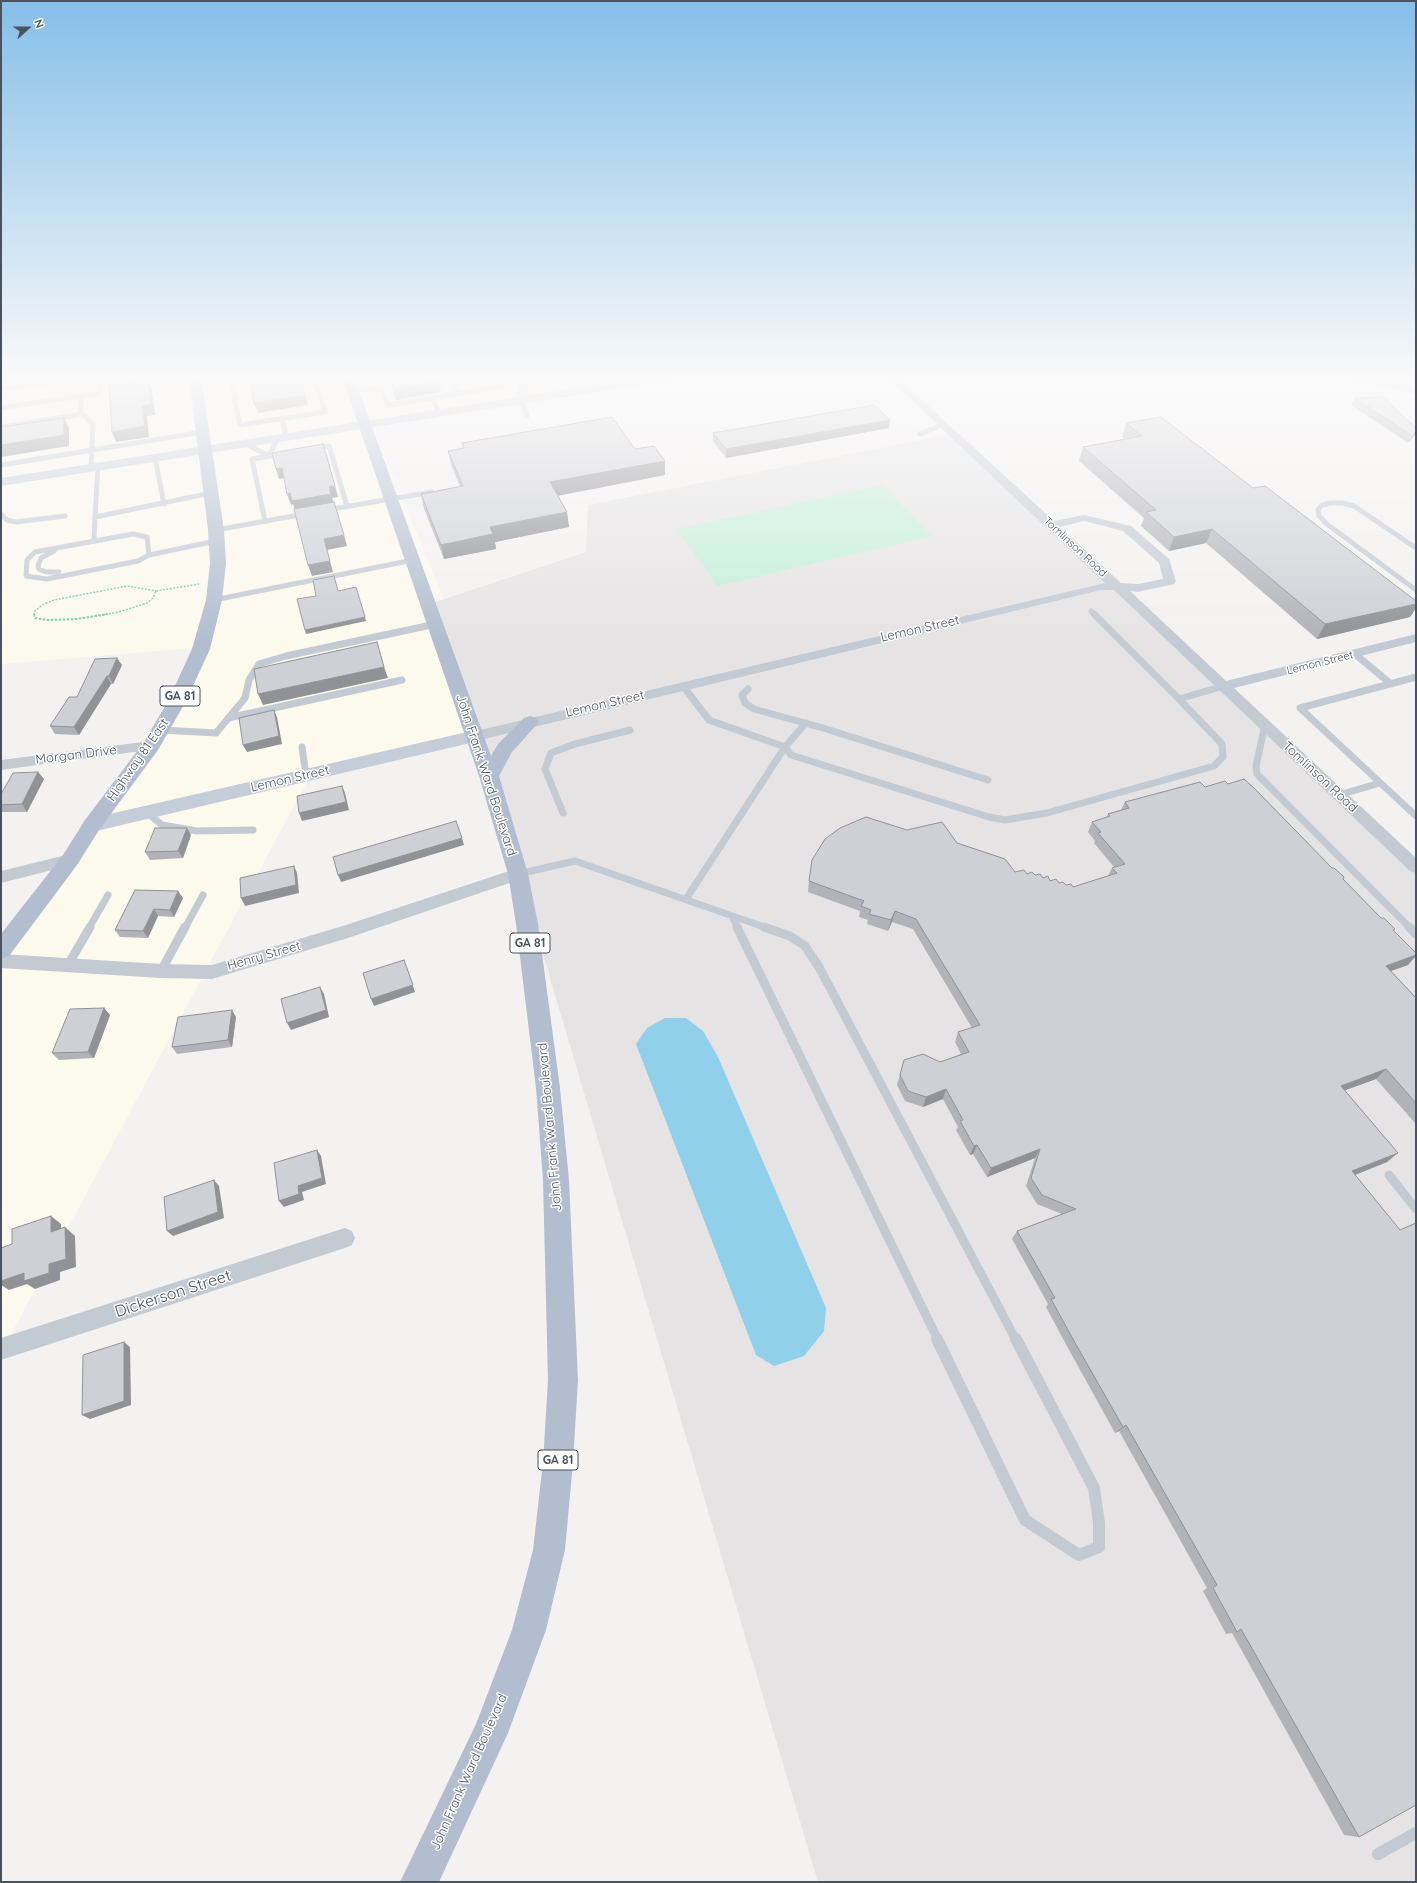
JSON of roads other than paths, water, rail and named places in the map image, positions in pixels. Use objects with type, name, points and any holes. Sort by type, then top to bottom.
[{"type":"main road","points":[[1,482],[102,465]]},
{"type":"main road","name":"Highway 81 East","points":[[1,950],[70,860],[92,825],[161,730],[193,668],[209,623],[217,581],[218,563],[216,536],[207,465]]},
{"type":"main road","name":"John Frank Ward Boulevard","points":[[380,465],[476,736],[502,816],[518,874],[528,931],[548,1088],[556,1180],[561,1286],[563,1380],[557,1469],[549,1550],[529,1630],[490,1733],[418,1882]]},
{"type":"main road","points":[[489,776],[505,748],[530,722]]},
{"type":"main road","name":"Lemon Street","points":[[92,825],[476,736]]},
{"type":"street","name":"Tomlinson Road","points":[[988,465],[1416,867]]},
{"type":"street","name":"Lemon Street","points":[[476,736],[1101,586],[1138,588],[1170,581],[1165,562],[1127,528],[1084,518],[1052,525]]},
{"type":"street","name":"Lemon Street","points":[[1224,686],[1416,638]]},
{"type":"street","name":"Morgan Drive","points":[[1,765],[150,746]]},
{"type":"street","points":[[1,877],[70,860]]},
{"type":"street","name":"Henry Street","points":[[1,961],[161,971],[212,972],[348,931],[518,874]]},
{"type":"street","name":"Dickerson Street","points":[[1,1349],[345,1238]]},
{"type":"lane","points":[[157,465],[164,504]]},
{"type":"lane","points":[[253,465],[265,521]]},
{"type":"lane","points":[[335,465],[347,506]]},
{"type":"lane","points":[[94,539],[95,466]]},
{"type":"lane","points":[[318,512],[432,492]]},
{"type":"lane","points":[[95,517],[164,504],[211,493]]},
{"type":"lane","points":[[1416,548],[1354,506],[1331,503],[1322,505],[1318,510],[1319,516],[1327,524],[1416,590]]},
{"type":"lane","points":[[149,555],[146,537],[133,534],[94,539],[35,552],[27,560],[26,576],[31,578],[47,579],[132,562],[143,559],[149,555],[265,521],[310,513]]},
{"type":"lane","points":[[1,514],[8,520],[16,522],[65,516]]},
{"type":"lane","points":[[132,562],[115,562],[51,573],[42,571],[38,566],[41,558],[50,552],[133,534]]},
{"type":"lane","points":[[214,600],[413,560]]},
{"type":"lane","points":[[683,686],[702,713],[709,720],[785,747],[791,755],[988,818],[1005,820],[1047,813],[1214,766],[1223,757],[1222,744],[1091,611]]},
{"type":"lane","points":[[161,730],[216,733],[245,698],[249,680],[259,664],[286,656],[436,624]]},
{"type":"lane","points":[[1355,654],[1392,684]]},
{"type":"lane","points":[[1416,677],[1300,708],[1416,816]]},
{"type":"lane","points":[[228,718],[402,680]]},
{"type":"lane","points":[[1179,700],[1224,686]]},
{"type":"lane","points":[[748,689],[742,695],[745,703],[754,709],[806,723],[988,780]]},
{"type":"lane","points":[[686,899],[785,747],[806,723]]},
{"type":"lane","points":[[1265,725],[1256,766],[1257,774],[1416,934]]},
{"type":"lane","points":[[563,813],[545,769],[551,753],[575,744],[630,730]]},
{"type":"lane","points":[[302,747],[306,775]]},
{"type":"lane","points":[[1339,795],[1380,783]]},
{"type":"lane","points":[[146,812],[162,824],[197,831],[253,830]]},
{"type":"lane","points":[[518,874],[575,861],[790,936],[805,946],[819,967],[1094,1488],[1099,1523],[1099,1547],[1079,1555],[1025,1520],[732,916]]},
{"type":"lane","points":[[68,965],[108,895]]},
{"type":"lane","points":[[161,971],[203,895]]},
{"type":"lane","points":[[1388,1175],[1416,1209]]},
{"type":"lane","points":[[1378,1854],[1416,1833]]},
{"type":"water","points":[[665,1018],[686,1018],[703,1031],[718,1057],[826,1308],[824,1331],[804,1356],[774,1366],[756,1355],[636,1044],[647,1028]]}]
